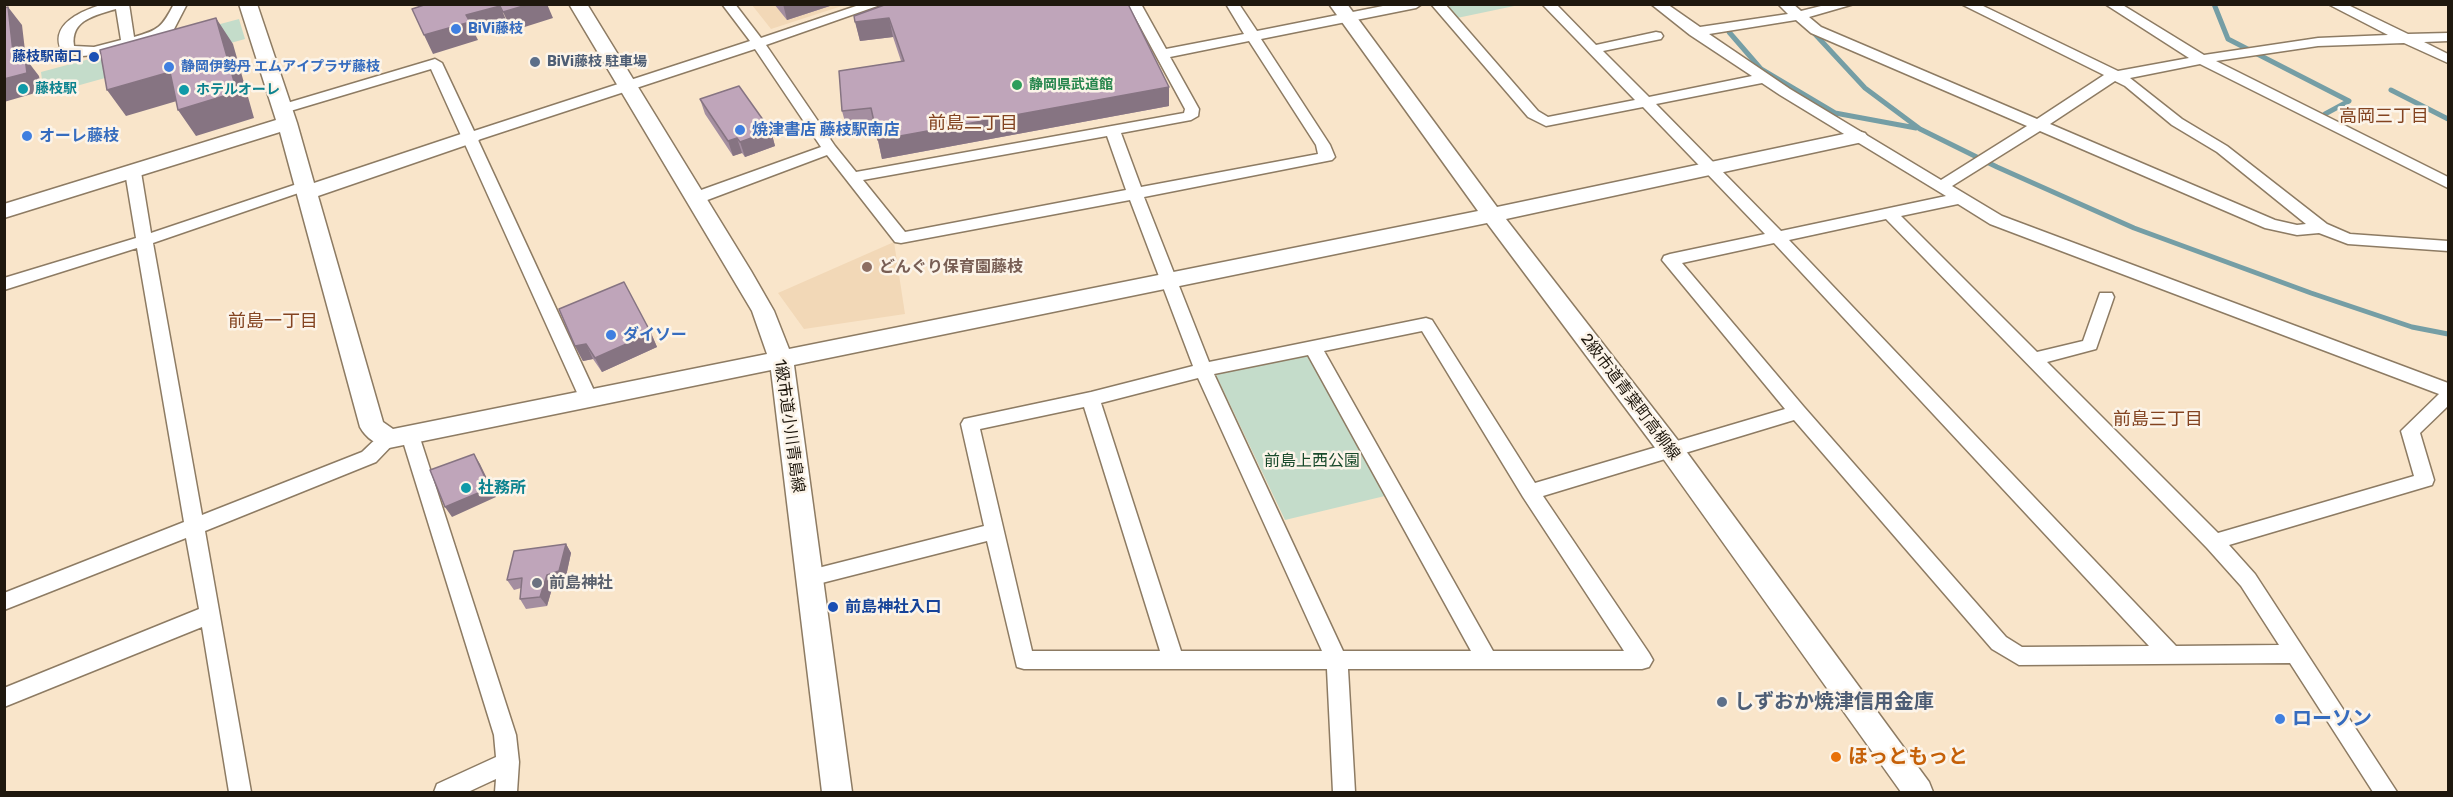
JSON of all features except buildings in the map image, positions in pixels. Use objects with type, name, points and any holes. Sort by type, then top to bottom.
[{"type":"street","points":[[128,42],[120,4],[80,17],[68,25],[65,35],[66,49],[81,52],[128,42],[156,35],[168,28],[182,4]]},
{"type":"street","points":[[248,4],[284,116],[372,427],[399,437]]},
{"type":"street","name":"1級市道小川青島線","points":[[578,4],[763,311],[781,359],[837,792]]},
{"type":"street","points":[[728,4],[758,43],[830,149],[901,238],[1327,158],[1323,146],[1232,4]]},
{"type":"street","points":[[4,284],[629,87],[877,4]]},
{"type":"street","points":[[853,177],[1113,132],[1191,116],[1192,109],[1134,4]]},
{"type":"street","points":[[1163,54],[1253,36],[1343,11],[1416,4]]},
{"type":"street","points":[[1437,4],[1533,114],[1546,122],[1764,78]]},
{"type":"street","points":[[1548,4],[1713,169],[2171,655]]},
{"type":"street","points":[[1657,4],[1764,78],[1941,186],[1958,199],[1996,220],[2448,390]]},
{"type":"street","points":[[1784,4],[1816,30],[2271,224],[2297,230],[2321,228]]},
{"type":"street","points":[[1695,32],[1798,16],[1848,4]]},
{"type":"street","points":[[1967,4],[2036,34],[2130,83],[2177,122],[2222,149],[2321,228],[2348,239],[2448,246]]},
{"type":"street","points":[[2111,4],[2202,60],[2448,183]]},
{"type":"street","points":[[2334,4],[2448,59]]},
{"type":"street","name":"2級市道青葉町高柳線","points":[[1343,11],[1492,215],[1671,450],[1918,792]]},
{"type":"street","points":[[1595,49],[1656,36]]},
{"type":"street","points":[[1941,186],[1983,162],[2107,79],[2116,76],[2255,50],[2318,42],[2448,38]]},
{"type":"street","points":[[4,211],[134,172],[435,63],[471,137],[588,397]]},
{"type":"street","points":[[1113,132],[1167,280],[1203,370],[1337,661],[1344,792]]},
{"type":"street","points":[[4,602],[369,457],[399,437],[1492,215],[1858,137]]},
{"type":"street","points":[[696,198],[830,149]]},
{"type":"street","points":[[2433,174],[2448,171]]},
{"type":"street","points":[[134,172],[164,361],[240,792]]},
{"type":"street","points":[[1958,199],[1670,260],[1798,412],[1999,643],[2019,656],[2297,654]]},
{"type":"street","points":[[1890,214],[2214,542],[2248,580],[2386,792]]},
{"type":"street","points":[[2034,359],[2090,345],[2106,297]]},
{"type":"street","points":[[1426,324],[1530,492],[1642,660],[1024,660],[970,424],[1091,399],[1203,370],[1312,347],[1426,324]]},
{"type":"street","points":[[1312,347],[1487,660]]},
{"type":"street","points":[[2214,542],[2425,480],[2410,431],[2448,396]]},
{"type":"street","points":[[1091,399],[1173,660]]},
{"type":"street","points":[[1530,492],[1798,412]]},
{"type":"street","points":[[399,437],[505,735],[508,762],[506,792]]},
{"type":"street","points":[[810,578],[996,531]]},
{"type":"street","points":[[4,698],[210,614]]},
{"type":"street","points":[[445,792],[508,762]]},
{"type":"shaded area","points":[[752,5],[845,5],[771,29]]},
{"type":"shaded area","name":"どんぐり保育園藤枝","points":[[894,242],[905,314],[804,329],[778,293]]},
{"type":"green space","points":[[1446,5],[1519,5],[1457,18]]},
{"type":"green space","points":[[239,19],[245,39],[44,95],[41,72]]},
{"type":"green space","name":"前島上西公園","points":[[1307,354],[1389,495],[1285,520],[1215,373]]},
{"type":"waterway","points":[[2214,4],[2228,39],[2349,101],[2325,114]]},
{"type":"waterway","points":[[1729,32],[1761,69],[1835,113],[1916,128]]},
{"type":"waterway","points":[[1814,33],[1865,88],[1920,129],[1997,167],[2134,228],[2311,293],[2412,327],[2448,334]]},
{"type":"waterway","points":[[2391,90],[2448,119]]},
{"type":"place","name":"BiVi藤枝","points":[[456,29]]},
{"type":"place","name":"藤枝駅南口","points":[[94,57]]},
{"type":"place","name":"BiVi藤枝 駐車場","points":[[535,62]]},
{"type":"place","name":"静岡伊勢丹 エムアイプラザ藤枝","points":[[169,67]]},
{"type":"place","name":"静岡県武道館","points":[[1017,85]]},
{"type":"place","name":"藤枝駅","points":[[23,89]]},
{"type":"place","name":"ホテルオーレ","points":[[184,90]]},
{"type":"place","name":"焼津書店 藤枝駅南店","points":[[740,130]]},
{"type":"place","name":"オーレ藤枝","points":[[27,136]]},
{"type":"place","name":"どんぐり保育園藤枝","points":[[867,267]]},
{"type":"place","name":"ダイソー","points":[[611,335]]},
{"type":"place","name":"社務所","points":[[466,488]]},
{"type":"place","name":"前島神社","points":[[537,583]]},
{"type":"place","name":"前島神社入口","points":[[833,607]]},
{"type":"place","name":"しずおか焼津信用金庫","points":[[1722,702]]},
{"type":"place","name":"ローソン","points":[[2280,719]]},
{"type":"place","name":"ほっともっと","points":[[1836,757]]},
{"type":"district","name":"高岡三丁目","points":[[2384,117]]},
{"type":"district","name":"前島二丁目","points":[[973,124]]},
{"type":"district","name":"前島一丁目","points":[[273,322]]},
{"type":"district","name":"前島三丁目","points":[[2158,420]]}]
